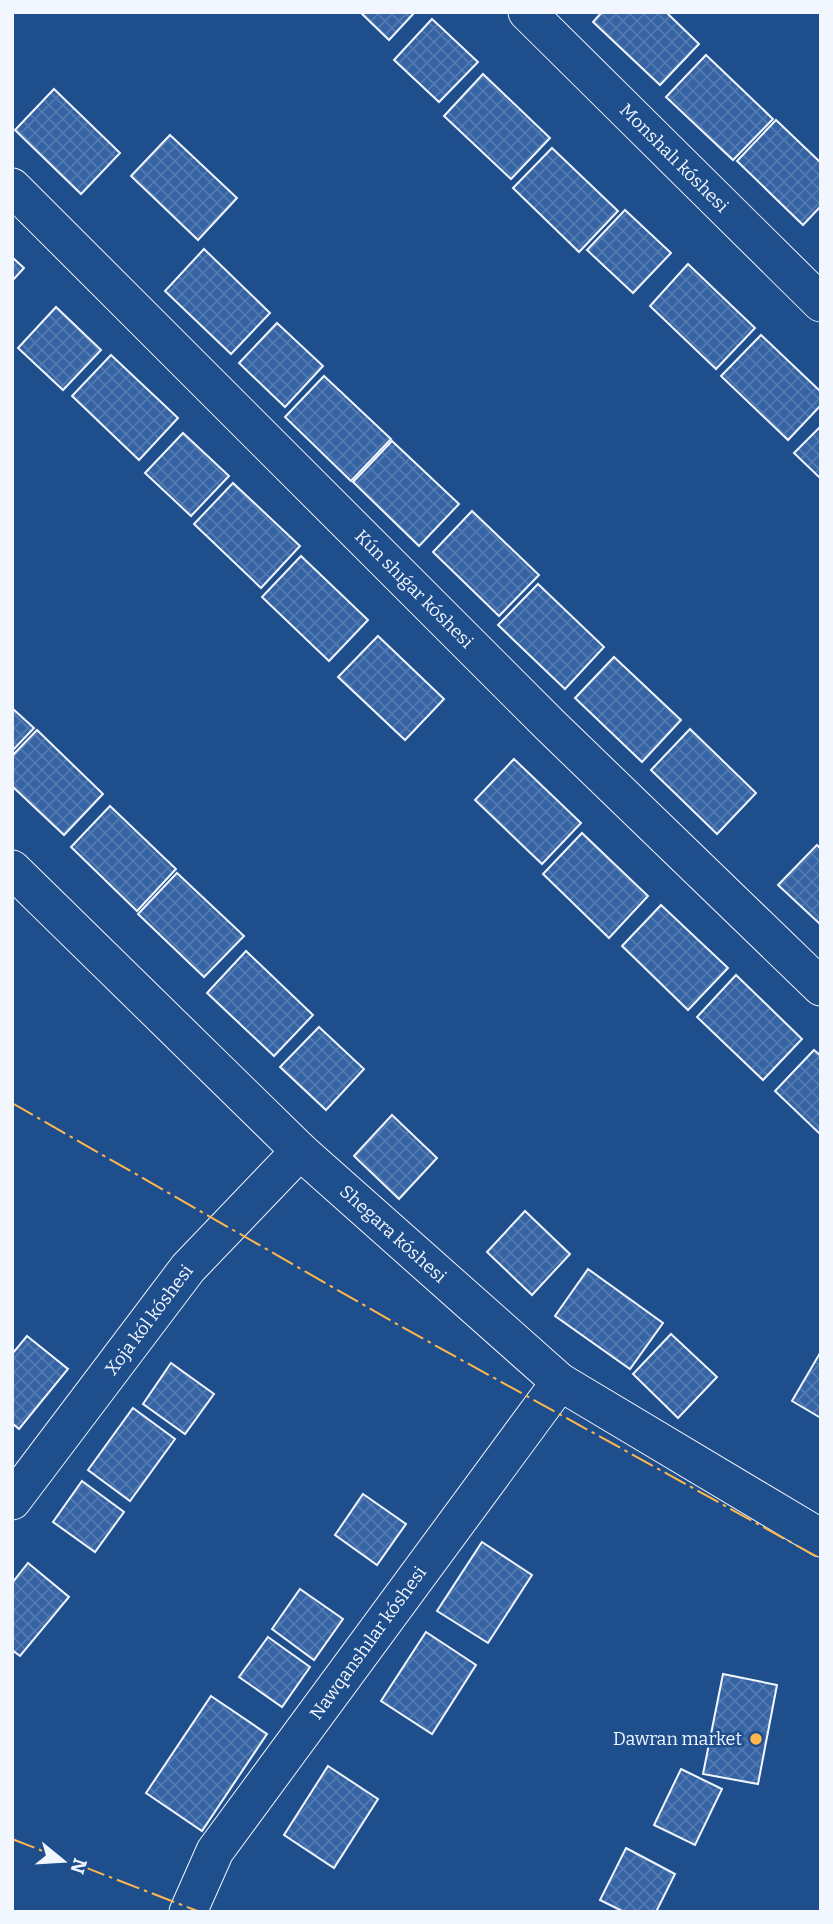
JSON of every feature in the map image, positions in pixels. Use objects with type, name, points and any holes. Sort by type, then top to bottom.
[{"type":"street","name":"Monshalı kóshesi","points":[[527,12],[821,303]]},
{"type":"street","name":"Kún shıǵar kóshesi","points":[[12,187],[540,715],[821,987]]},
{"type":"street","name":"Shegara kóshesi","points":[[12,869],[300,1151],[560,1382],[821,1538]]},
{"type":"street","name":"Xoja kól kóshesi","points":[[12,1501],[188,1268],[300,1151]]},
{"type":"street","name":"Nawqanshılar kóshesi","points":[[188,1912],[215,1851],[560,1382]]},
{"type":"building","points":[[360,12],[415,12],[389,40]]},
{"type":"building","points":[[602,12],[666,12],[699,44],[660,85],[593,22]]},
{"type":"building","points":[[432,19],[478,62],[439,102],[394,60]]},
{"type":"building","points":[[706,55],[773,119],[733,160],[666,97]]},
{"type":"building","points":[[483,74],[550,138],[511,179],[444,116]]},
{"type":"building","points":[[54,89],[120,153],[81,194],[15,130]]},
{"type":"building","points":[[776,120],[821,163],[821,206],[803,225],[737,161]]},
{"type":"building","points":[[170,135],[237,198],[198,240],[131,176]]},
{"type":"building","points":[[552,148],[618,211],[579,252],[513,188]]},
{"type":"building","points":[[625,210],[671,253],[633,293],[587,250]]},
{"type":"building","points":[[204,249],[270,313],[231,354],[165,291]]},
{"type":"building","points":[[12,257],[24,268],[12,281]]},
{"type":"building","points":[[688,264],[755,328],[716,369],[650,306]]},
{"type":"building","points":[[56,307],[101,350],[63,390],[18,348]]},
{"type":"building","points":[[277,323],[323,366],[285,407],[239,363]]},
{"type":"building","points":[[761,335],[821,392],[821,405],[788,440],[721,376]]},
{"type":"building","points":[[111,355],[178,418],[139,460],[72,396]]},
{"type":"building","points":[[324,376],[391,439],[351,481],[285,417]]},
{"type":"building","points":[[821,426],[821,479],[794,453]]},
{"type":"building","points":[[183,433],[229,476],[191,516],[145,473]]},
{"type":"building","points":[[392,441],[459,504],[419,546],[353,482]]},
{"type":"building","points":[[233,483],[300,546],[261,588],[194,524]]},
{"type":"building","points":[[472,511],[539,575],[499,616],[433,552]]},
{"type":"building","points":[[301,556],[368,620],[329,661],[262,597]]},
{"type":"building","points":[[538,584],[604,647],[565,689],[498,625]]},
{"type":"building","points":[[378,636],[444,699],[405,740],[338,677]]},
{"type":"building","points":[[614,657],[681,720],[642,762],[575,698]]},
{"type":"building","points":[[12,708],[34,728],[12,751]]},
{"type":"building","points":[[690,729],[756,793],[717,834],[651,770]]},
{"type":"building","points":[[37,730],[103,794],[64,835],[12,786],[12,756]]},
{"type":"building","points":[[514,759],[581,823],[542,864],[475,800]]},
{"type":"building","points":[[110,806],[176,869],[137,911],[71,847]]},
{"type":"building","points":[[582,833],[648,896],[609,938],[543,874]]},
{"type":"building","points":[[817,845],[821,849],[821,925],[778,885]]},
{"type":"building","points":[[177,873],[244,936],[204,977],[138,914]]},
{"type":"building","points":[[661,905],[728,968],[688,1010],[622,946]]},
{"type":"building","points":[[246,951],[313,1015],[274,1056],[207,993]]},
{"type":"building","points":[[736,975],[802,1039],[763,1080],[697,1017]]},
{"type":"building","points":[[319,1027],[364,1069],[326,1110],[280,1067]]},
{"type":"building","points":[[814,1050],[821,1056],[821,1135],[775,1091]]},
{"type":"building","points":[[392,1115],[437,1158],[399,1199],[354,1156]]},
{"type":"building","points":[[525,1211],[570,1254],[532,1295],[487,1252]]},
{"type":"building","points":[[588,1269],[663,1323],[630,1369],[555,1316]]},
{"type":"building","points":[[671,1334],[717,1377],[678,1418],[633,1374]]},
{"type":"building","points":[[27,1336],[68,1369],[19,1429],[12,1423],[12,1354]]},
{"type":"building","points":[[821,1354],[821,1418],[792,1401]]},
{"type":"building","points":[[171,1363],[214,1394],[185,1434],[143,1404]]},
{"type":"building","points":[[133,1408],[175,1439],[130,1501],[88,1470]]},
{"type":"building","points":[[82,1481],[124,1512],[95,1552],[53,1522]]},
{"type":"building","points":[[363,1494],[406,1524],[377,1565],[335,1535]]},
{"type":"building","points":[[482,1542],[532,1575],[488,1643],[437,1611]]},
{"type":"building","points":[[28,1563],[69,1597],[20,1656],[12,1650],[12,1583]]},
{"type":"building","points":[[300,1589],[343,1619],[314,1660],[272,1629]]},
{"type":"building","points":[[426,1632],[476,1665],[432,1734],[381,1701]]},
{"type":"building","points":[[268,1637],[310,1667],[282,1707],[239,1677]]},
{"type":"building","points":[[723,1674],[777,1685],[758,1784],[703,1774]]},
{"type":"building","points":[[211,1696],[267,1734],[202,1831],[146,1793]]},
{"type":"building","points":[[328,1766],[378,1799],[334,1868],[284,1835]]},
{"type":"building","points":[[681,1769],[722,1789],[695,1845],[654,1825]]},
{"type":"building","points":[[626,1848],[675,1874],[656,1912],[624,1912],[600,1900]]},
{"type":"power","points":[[12,1103],[402,1327],[821,1559]]},
{"type":"power","points":[[12,1839],[200,1912]]},
{"type":"place","name":"Dawran market","points":[[756,1739]]}]
